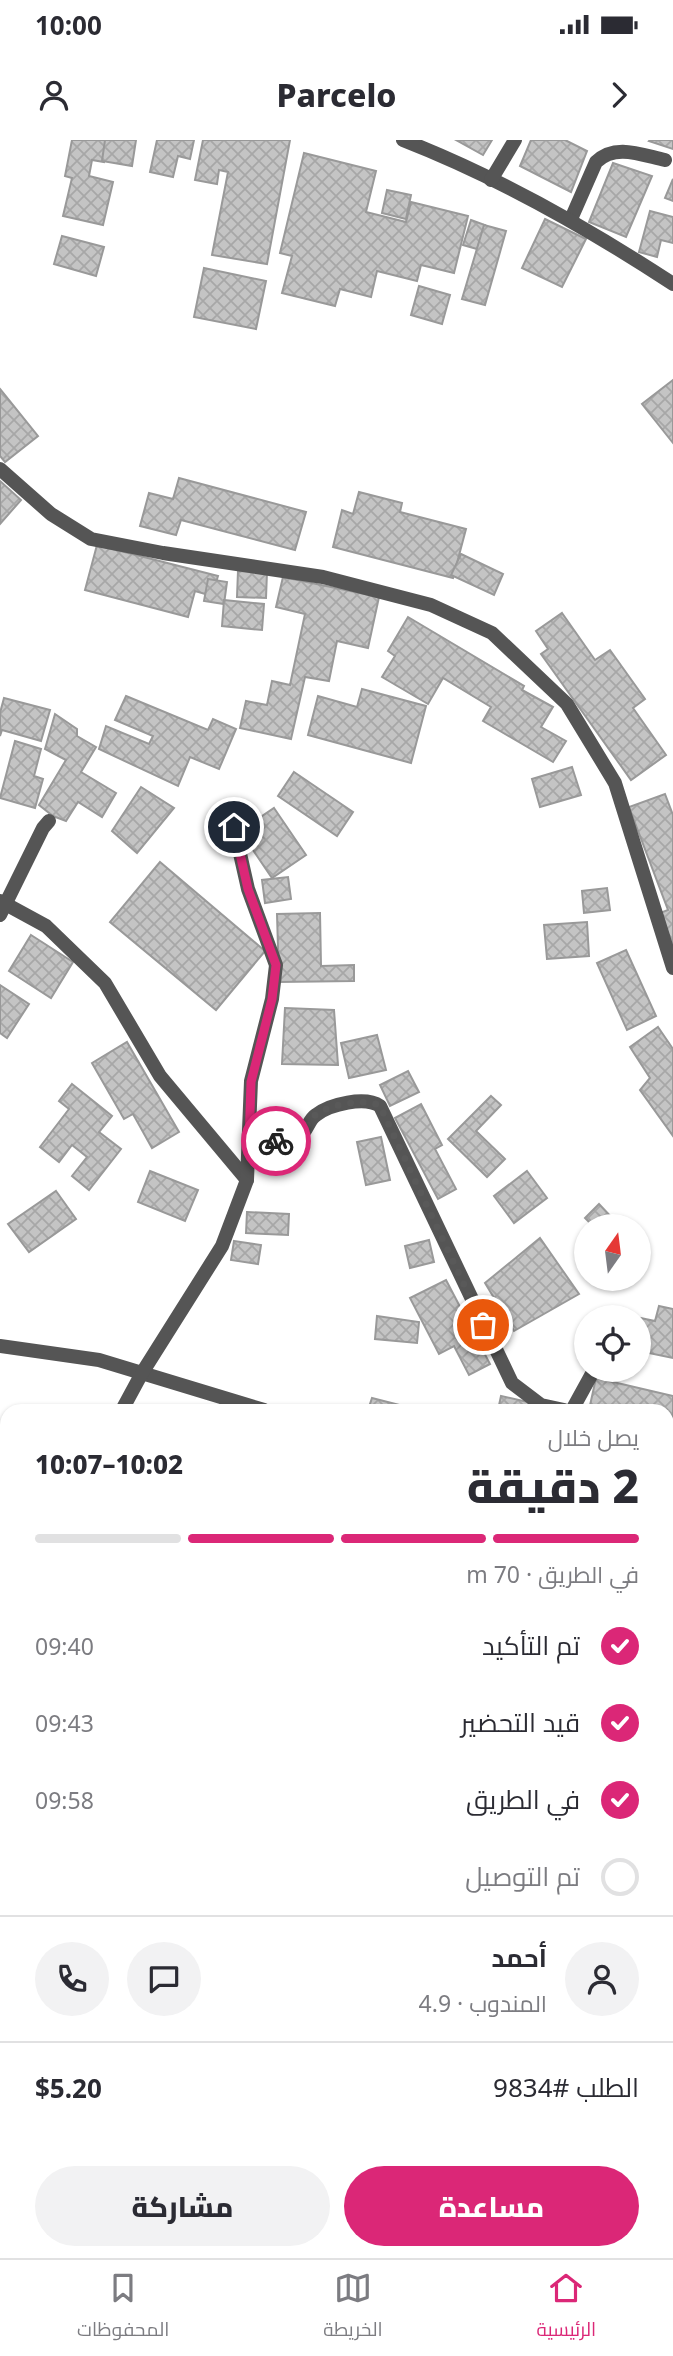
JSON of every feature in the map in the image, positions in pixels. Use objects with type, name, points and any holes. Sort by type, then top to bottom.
[{"type":"street","points":[[403,140],[447,157],[571,219],[673,284]]},
{"type":"street","points":[[491,180],[515,140]]},
{"type":"street","points":[[571,219],[596,162],[603,155],[620,150],[665,160]]},
{"type":"street","points":[[0,469],[51,514],[91,539],[163,553],[323,577],[431,605],[492,633],[567,704],[615,783],[673,968]]},
{"type":"street","points":[[49,821],[2,906],[46,926],[105,983],[160,1076],[247,1180]]},
{"type":"street","points":[[125,1404],[222,1246],[247,1180],[251,1082],[272,999],[276,965],[248,889],[234,827]]},
{"type":"street","points":[[249,1144],[295,1139],[304,1132],[314,1116],[324,1111],[362,1100],[380,1106],[513,1383],[540,1404]]},
{"type":"street","points":[[0,1346],[99,1360],[244,1404]]},
{"type":"street","points":[[575,1404],[587,1382]]},
{"type":"building","points":[[72,140],[109,140],[104,162],[92,160],[89,176],[113,182],[103,225],[63,216],[72,178],[65,176]]},
{"type":"building","points":[[105,140],[136,140],[132,166],[102,161]]},
{"type":"building","points":[[157,140],[194,140],[190,159],[178,156],[173,177],[150,172]]},
{"type":"building","points":[[203,140],[290,140],[267,264],[212,255],[228,172],[219,170],[217,184],[195,180]]},
{"type":"building","points":[[456,140],[492,140],[483,155]]},
{"type":"building","points":[[531,140],[565,140],[587,151],[571,192],[520,166]]},
{"type":"building","points":[[650,140],[673,140],[673,149],[649,141]]},
{"type":"building","points":[[304,153],[376,171],[366,212],[406,222],[411,202],[468,216],[454,273],[421,265],[417,281],[377,271],[371,297],[340,289],[335,306],[282,293],[292,256],[280,253]]},
{"type":"building","points":[[613,163],[652,176],[626,237],[589,222]]},
{"type":"building","points":[[673,179],[673,201],[665,198]]},
{"type":"building","points":[[387,190],[411,195],[406,219],[382,213]]},
{"type":"building","points":[[650,211],[673,217],[673,243],[661,240],[657,257],[639,252]]},
{"type":"building","points":[[545,219],[586,239],[562,287],[522,268]]},
{"type":"building","points":[[471,220],[485,225],[477,249],[463,245]]},
{"type":"building","points":[[484,225],[506,231],[485,305],[462,299]]},
{"type":"building","points":[[62,236],[104,247],[96,276],[54,264]]},
{"type":"building","points":[[204,268],[266,281],[256,329],[194,317]]},
{"type":"building","points":[[419,286],[450,295],[442,324],[411,315]]},
{"type":"building","points":[[673,380],[673,443],[642,404]]},
{"type":"building","points":[[0,389],[38,436],[5,462],[0,456]]},
{"type":"building","points":[[179,478],[306,512],[295,550],[181,520],[176,535],[140,526],[149,493],[173,499]]},
{"type":"building","points":[[0,481],[21,500],[0,524]]},
{"type":"building","points":[[359,492],[402,503],[400,512],[466,529],[453,578],[333,547],[342,510],[353,514]]},
{"type":"building","points":[[97,545],[218,576],[212,596],[195,591],[188,617],[85,590]]},
{"type":"building","points":[[461,554],[503,574],[494,595],[451,575]]},
{"type":"building","points":[[238,571],[267,572],[266,598],[237,597]]},
{"type":"building","points":[[283,577],[379,597],[368,648],[337,641],[329,681],[305,677],[291,739],[240,728],[246,701],[267,705],[272,681],[290,685],[305,614],[276,607]]},
{"type":"building","points":[[208,579],[227,582],[224,604],[204,601]]},
{"type":"building","points":[[224,600],[264,604],[262,630],[222,626]]},
{"type":"building","points":[[562,613],[595,660],[610,650],[645,699],[633,708],[666,755],[631,780],[541,654],[548,649],[536,631]]},
{"type":"building","points":[[408,617],[524,686],[522,690],[553,707],[541,727],[566,741],[553,762],[483,721],[491,707],[443,678],[428,704],[382,677],[395,656],[388,651]]},
{"type":"building","points":[[362,689],[426,706],[411,763],[308,735],[318,696],[357,707]]},
{"type":"building","points":[[126,696],[208,730],[213,719],[236,729],[219,769],[190,757],[178,786],[99,749],[106,726],[149,744],[153,736],[115,720]]},
{"type":"building","points":[[4,698],[50,710],[41,741],[2,730],[0,736],[0,713]]},
{"type":"building","points":[[55,714],[77,729],[77,736],[96,747],[81,772],[116,793],[102,817],[78,802],[66,821],[53,816],[39,805],[66,760],[45,749]]},
{"type":"building","points":[[15,741],[41,749],[34,776],[43,779],[35,808],[0,798]]},
{"type":"building","points":[[572,767],[581,795],[540,807],[532,779]]},
{"type":"building","points":[[294,772],[353,812],[337,836],[278,796]]},
{"type":"building","points":[[141,787],[174,808],[137,853],[112,831]]},
{"type":"building","points":[[665,794],[673,815],[673,948],[660,913],[668,910],[629,807]]},
{"type":"building","points":[[274,808],[306,855],[272,878],[240,831]]},
{"type":"building","points":[[160,862],[265,951],[216,1010],[110,922]]},
{"type":"building","points":[[288,877],[291,899],[265,903],[262,880]]},
{"type":"building","points":[[607,888],[610,910],[584,913],[582,891]]},
{"type":"building","points":[[320,913],[321,966],[354,965],[354,981],[279,982],[277,914]]},
{"type":"building","points":[[587,922],[589,956],[547,959],[544,925]]},
{"type":"building","points":[[31,935],[73,962],[51,998],[9,971]]},
{"type":"building","points":[[626,950],[656,1016],[627,1030],[597,963]]},
{"type":"building","points":[[0,985],[29,1004],[7,1038],[0,1033]]},
{"type":"building","points":[[285,1008],[334,1010],[338,1065],[282,1064]]},
{"type":"building","points":[[658,1027],[673,1049],[673,1136],[640,1090],[650,1078],[630,1047]]},
{"type":"building","points":[[377,1035],[386,1070],[349,1078],[341,1043]]},
{"type":"building","points":[[127,1042],[179,1132],[152,1148],[133,1114],[124,1119],[92,1063]]},
{"type":"building","points":[[408,1071],[419,1092],[390,1106],[380,1085]]},
{"type":"building","points":[[72,1084],[112,1116],[99,1132],[121,1149],[89,1190],[72,1176],[87,1157],[72,1145],[59,1162],[40,1147],[69,1109],[59,1101]]},
{"type":"building","points":[[491,1096],[501,1105],[476,1131],[505,1159],[487,1177],[448,1139]]},
{"type":"building","points":[[421,1104],[442,1145],[435,1149],[456,1189],[438,1199],[395,1118]]},
{"type":"building","points":[[381,1137],[390,1180],[366,1185],[357,1142]]},
{"type":"building","points":[[150,1171],[198,1190],[185,1221],[138,1202]]},
{"type":"building","points":[[527,1171],[547,1198],[514,1223],[494,1196]]},
{"type":"building","points":[[56,1191],[76,1219],[29,1252],[8,1224]]},
{"type":"building","points":[[599,1204],[608,1214],[589,1214]]},
{"type":"building","points":[[247,1212],[289,1214],[288,1235],[246,1233]]},
{"type":"building","points":[[540,1238],[574,1287],[574,1292],[579,1294],[514,1331],[485,1283]]},
{"type":"building","points":[[429,1240],[434,1262],[410,1268],[405,1246]]},
{"type":"building","points":[[234,1241],[261,1245],[258,1264],[231,1260]]},
{"type":"building","points":[[446,1280],[490,1364],[469,1375],[454,1346],[439,1354],[410,1298]]},
{"type":"building","points":[[659,1306],[673,1309],[673,1358],[651,1353],[651,1320],[655,1321]]},
{"type":"building","points":[[377,1316],[419,1322],[417,1343],[375,1339]]},
{"type":"building","points":[[595,1382],[613,1382],[673,1396],[673,1404],[590,1404]]},
{"type":"building","points":[[501,1396],[537,1404],[499,1404]]},
{"type":"building","points":[[372,1398],[396,1404],[370,1404]]},
{"type":"way so far","points":[[276,1141],[300,1136],[308,1127],[309,1121],[318,1113],[362,1100],[380,1106],[483,1325]]},
{"type":"route","points":[[234,827],[248,889],[276,965],[272,999],[251,1082],[249,1144],[276,1141]]}]
